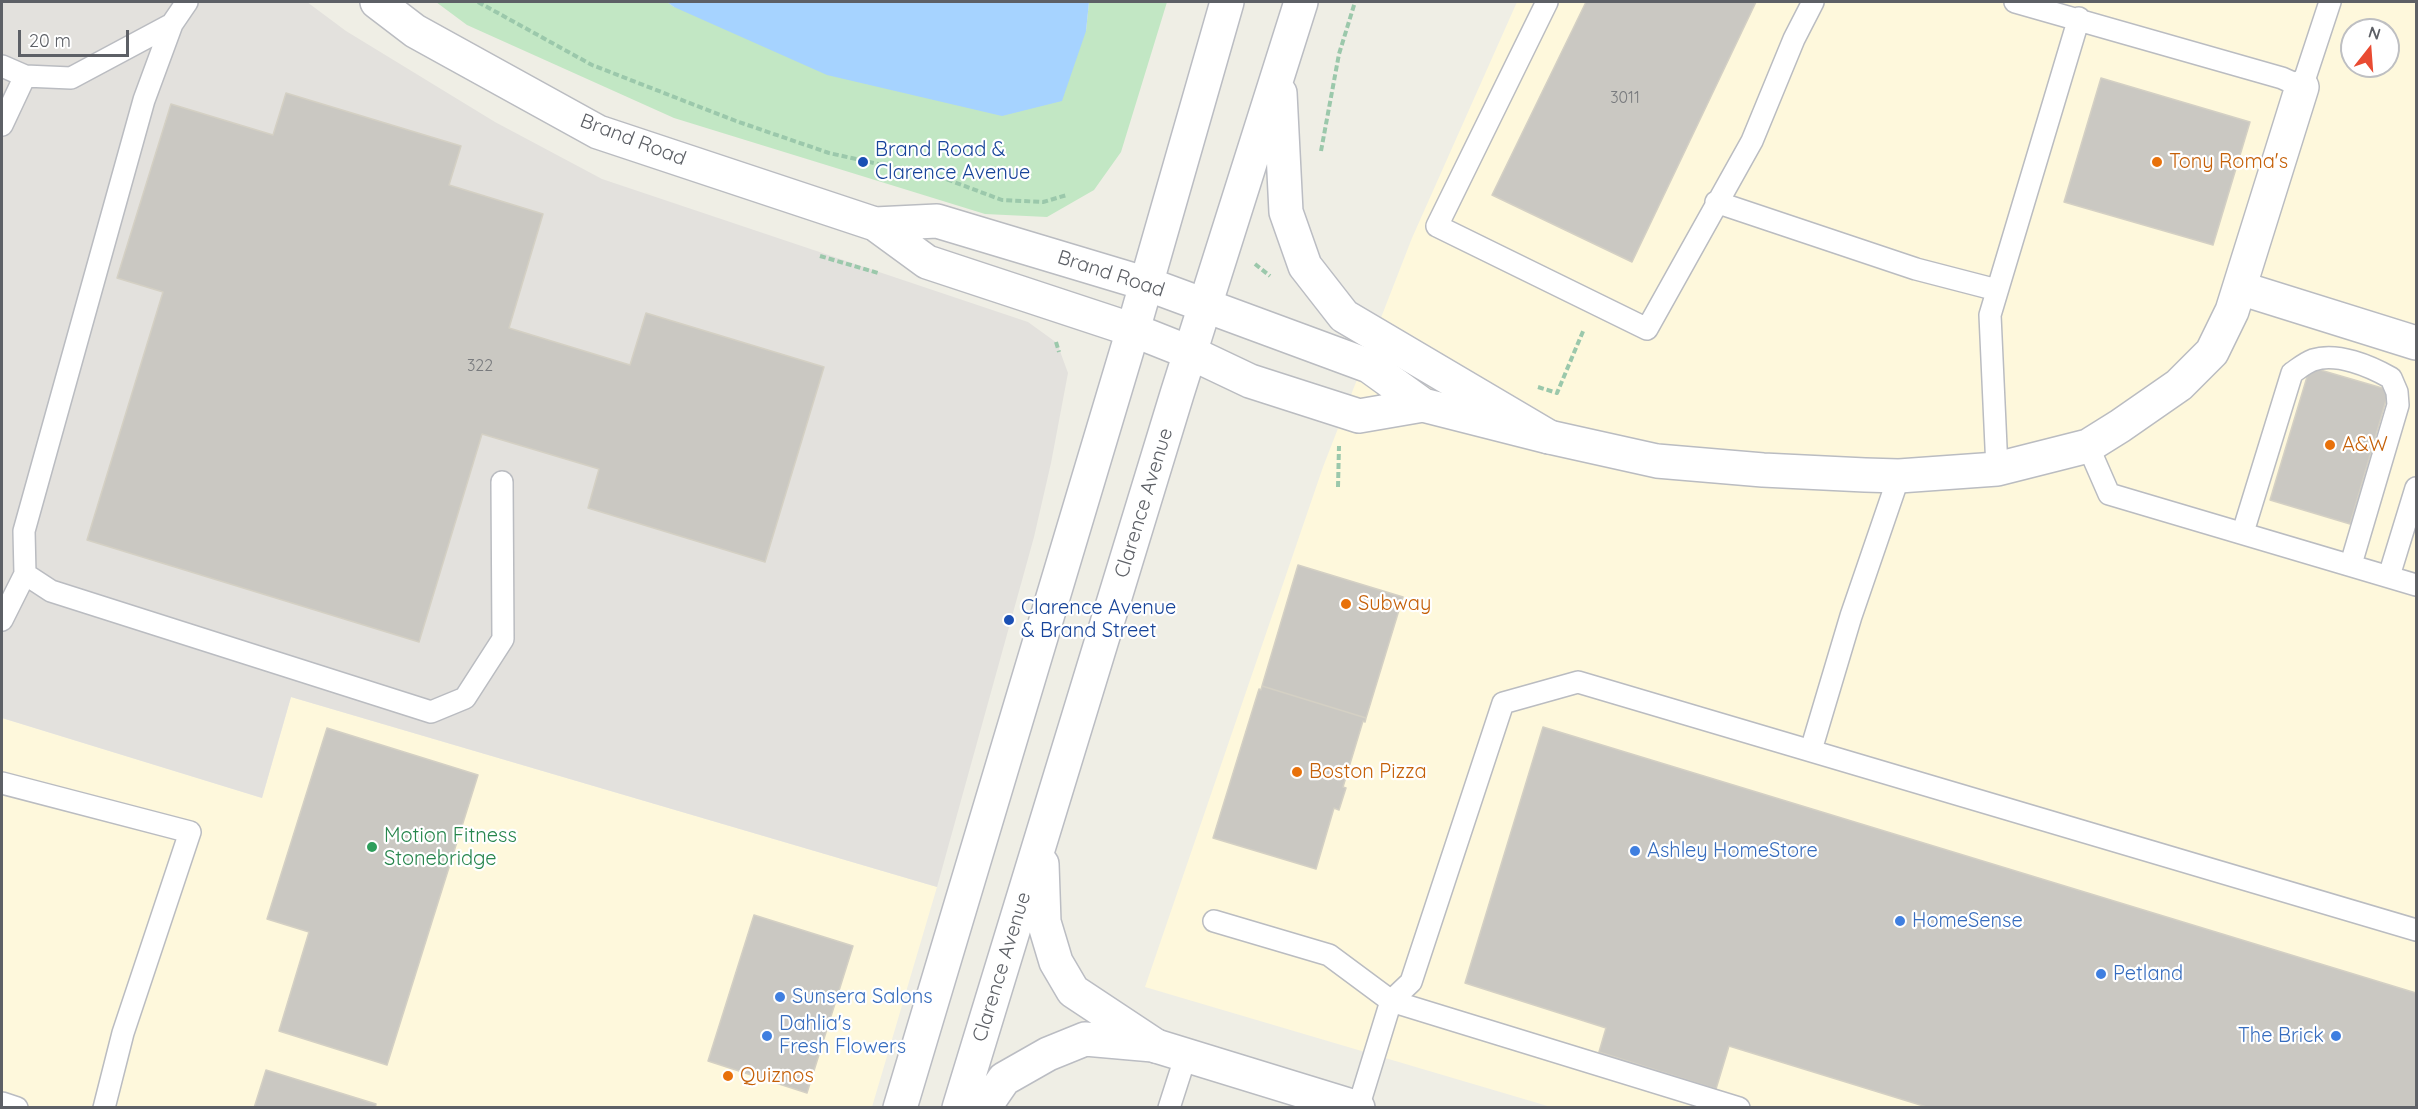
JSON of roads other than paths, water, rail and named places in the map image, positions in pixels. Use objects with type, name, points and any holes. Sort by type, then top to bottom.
[{"type":"main road","name":"Brand Road","points":[[377,2],[415,31],[598,132],[875,224],[927,262],[1134,330],[1191,353],[1250,381],[1359,416],[1423,405]]},
{"type":"main road","points":[[900,1107],[1134,330],[1227,2]]},
{"type":"main road","name":"Clarence Avenue","points":[[959,1107],[1301,2]]},
{"type":"main road","points":[[1279,69],[1286,212],[1305,266],[1344,316],[1549,437]]},
{"type":"main road","points":[[1423,405],[1656,461],[1763,471],[1899,476],[1997,469],[2088,446],[2179,385],[2212,351],[2232,311],[2240,288],[2302,87]]},
{"type":"main road","name":"Brand Road","points":[[875,224],[937,220],[1147,284],[1369,366],[1423,405]]},
{"type":"main road","points":[[2240,288],[2416,343]]},
{"type":"main road","points":[[1042,837],[1044,922],[1056,962],[1073,991],[1156,1046]]},
{"type":"main road","points":[[984,1107],[1004,1079],[1048,1054],[1085,1039],[1156,1046],[1358,1107]]},
{"type":"lane","points":[[2,620],[25,574],[24,531],[144,100],[172,24],[187,2]]},
{"type":"lane","points":[[1547,2],[1437,226],[1647,329],[1752,141],[1794,39],[1814,2]]},
{"type":"lane","points":[[2015,2],[2047,12],[2079,18],[2282,78],[2302,87],[2330,2]]},
{"type":"lane","points":[[1997,469],[1990,315],[2079,18]]},
{"type":"lane","points":[[2,66],[25,76],[71,78],[172,24]]},
{"type":"lane","points":[[2,125],[25,76]]},
{"type":"lane","points":[[1716,202],[1916,270],[1998,290]]},
{"type":"lane","points":[[2243,532],[2292,373],[2311,360],[2330,357],[2377,370],[2391,378],[2397,392],[2398,405],[2351,564]]},
{"type":"lane","points":[[2088,446],[2109,494],[2416,585]]},
{"type":"lane","points":[[1811,750],[1851,616],[1899,476]]},
{"type":"lane","points":[[25,574],[51,591],[431,712],[465,698],[503,639],[502,482]]},
{"type":"lane","points":[[2389,576],[2416,488]]},
{"type":"lane","points":[[1358,1107],[1391,1001],[1411,982],[1503,704],[1578,682],[2416,930]]},
{"type":"lane","points":[[2,783],[190,832],[123,1033],[104,1107]]},
{"type":"lane","points":[[1214,921],[1329,955],[1391,1001],[1739,1107]]},
{"type":"lane","points":[[1169,1107],[1186,1055]]},
{"type":"lane","points":[[2,1102],[17,1107]]},
{"type":"water","points":[[667,2],[1089,2],[1086,31],[1062,101],[1002,116],[827,75]]},
{"type":"place","name":"Brand Road & Clarence Avenue","points":[[863,162]]},
{"type":"place","name":"Tony Roma's","points":[[2157,162]]},
{"type":"place","name":"A&W","points":[[2330,445]]},
{"type":"place","name":"Subway","points":[[1346,604]]},
{"type":"place","name":"Clarence Avenue & Brand Street","points":[[1009,620]]},
{"type":"place","name":"Boston Pizza","points":[[1297,772]]},
{"type":"place","name":"Motion Fitness Stonebridge","points":[[372,847]]},
{"type":"place","name":"Ashley HomeStore","points":[[1635,851]]},
{"type":"place","name":"HomeSense","points":[[1900,921]]},
{"type":"place","name":"Petland","points":[[2101,974]]},
{"type":"place","name":"Sunsera Salons","points":[[780,997]]},
{"type":"place","name":"Dahlia's Fresh Flowers","points":[[767,1036]]},
{"type":"place","name":"The Brick","points":[[2336,1036]]},
{"type":"place","name":"Quiznos","points":[[728,1076]]}]
